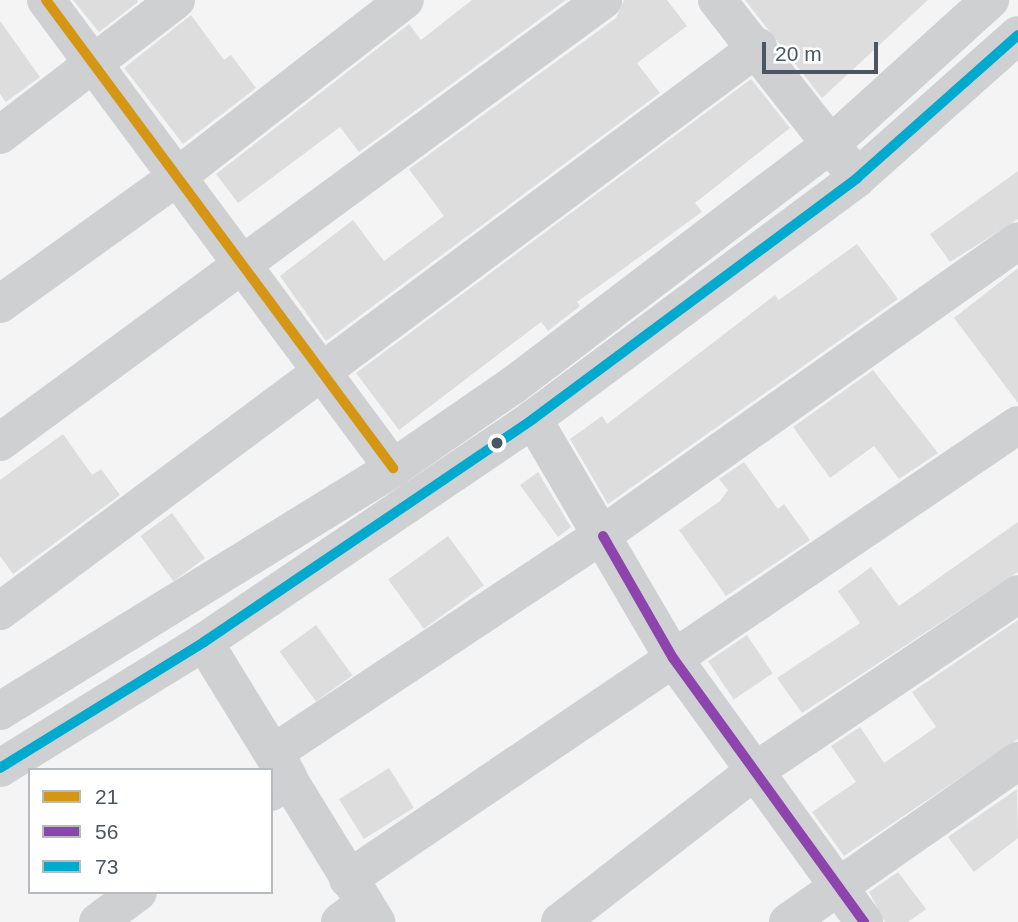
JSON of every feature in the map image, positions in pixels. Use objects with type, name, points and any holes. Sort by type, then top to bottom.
[{"type":"street","points":[[46,0],[393,468]]},
{"type":"street","points":[[0,135],[95,65],[176,0]]},
{"type":"street","points":[[0,304],[178,176],[405,0]]},
{"type":"street","points":[[0,442],[603,0]]},
{"type":"street","points":[[717,0],[758,47],[857,178]]},
{"type":"street","points":[[0,711],[393,468],[512,386],[831,144],[990,0]]},
{"type":"street","points":[[0,768],[204,642],[533,419],[857,178],[1018,35]]},
{"type":"street","points":[[0,611],[325,374],[758,47]]},
{"type":"street","points":[[1018,241],[602,534],[275,752],[280,786],[357,907],[673,658],[1018,425]]},
{"type":"street","points":[[533,419],[673,658],[864,922]]},
{"type":"street","points":[[560,922],[755,771],[1018,594]]},
{"type":"street","points":[[204,642],[270,768]]},
{"type":"street","points":[[788,922],[837,885],[1018,761]]},
{"type":"street","points":[[98,922],[135,894]]},
{"type":"building","points":[[73,0],[137,0],[138,2],[99,32]]},
{"type":"building","points":[[472,0],[566,0],[359,152],[340,127],[238,203],[216,174],[409,24],[421,40]]},
{"type":"building","points":[[624,0],[667,0],[687,26],[637,63],[660,93],[326,341],[280,276],[353,220],[384,261],[444,216],[409,169],[616,18]]},
{"type":"building","points":[[745,0],[928,0],[822,98]]},
{"type":"building","points":[[191,15],[224,60],[231,55],[256,88],[183,144],[124,68]]},
{"type":"building","points":[[0,21],[40,77],[6,102],[0,94]]},
{"type":"building","points":[[751,79],[790,128],[695,203],[702,212],[577,302],[580,306],[548,331],[541,322],[399,430],[356,373]]},
{"type":"building","points":[[1018,171],[1018,219],[950,262],[930,234]]},
{"type":"building","points":[[857,244],[898,299],[608,504],[570,439],[602,416],[607,424],[775,295],[779,300]]},
{"type":"building","points":[[1018,268],[1018,403],[954,318]]},
{"type":"building","points":[[873,370],[938,453],[899,479],[874,446],[830,478],[793,427]]},
{"type":"building","points":[[63,434],[92,475],[101,469],[120,495],[13,574],[0,556],[0,480]]},
{"type":"building","points":[[744,462],[778,509],[784,504],[810,540],[726,596],[679,530],[720,501],[728,490],[719,479]]},
{"type":"building","points":[[538,472],[571,527],[558,537],[520,485]]},
{"type":"building","points":[[172,513],[205,558],[173,581],[140,536]]},
{"type":"building","points":[[1018,522],[1018,572],[802,713],[777,678],[860,623],[838,591],[871,567],[899,606]]},
{"type":"building","points":[[448,536],[484,585],[424,629],[388,579]]},
{"type":"building","points":[[1018,620],[1018,739],[844,856],[812,812],[856,782],[831,746],[860,727],[884,763],[936,727],[912,692]]},
{"type":"building","points":[[316,625],[352,675],[316,702],[280,651]]},
{"type":"building","points":[[747,635],[773,673],[734,699],[708,661]]},
{"type":"building","points":[[389,768],[414,808],[364,839],[339,799]]},
{"type":"building","points":[[1017,789],[1018,838],[974,872],[948,837]]},
{"type":"building","points":[[898,872],[926,909],[908,922],[885,922],[869,892]]},
{"type":"transit line","name":"21","points":[[46,0],[393,468]]},
{"type":"transit line","name":"73","points":[[0,768],[204,642],[533,419],[857,178],[1018,35]]},
{"type":"transit line","name":"56","points":[[603,536],[673,658],[864,922]]}]
